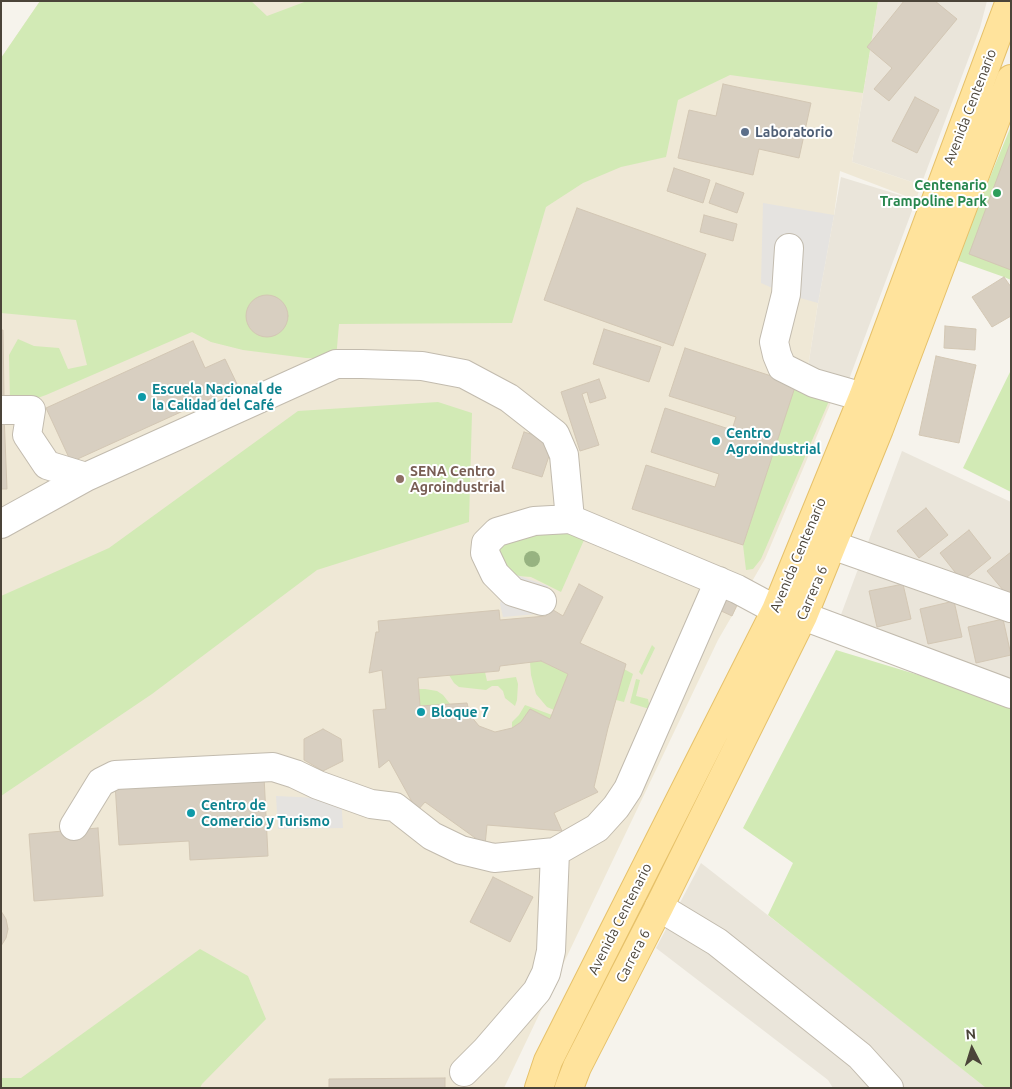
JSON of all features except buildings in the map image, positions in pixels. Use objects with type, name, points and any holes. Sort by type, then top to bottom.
[{"type":"main road","name":"Avenida Centenario","points":[[539,1088],[553,1052],[776,610],[863,397],[1010,1]]},
{"type":"main road","name":"Carrera 6","points":[[569,1088],[577,1067],[659,907],[803,616],[878,429],[1011,79]]},
{"type":"lane","points":[[788,248],[786,294],[774,342],[782,367],[814,383],[863,397]]},
{"type":"lane","points":[[1,524],[86,477],[336,364],[422,366],[464,374],[509,398],[555,434],[564,455],[570,519]]},
{"type":"lane","points":[[1,410],[31,410],[27,435],[47,466],[86,477]]},
{"type":"lane","points":[[542,601],[513,592],[495,574],[485,553],[486,543],[497,532],[534,521],[570,519],[719,581],[776,610]]},
{"type":"lane","points":[[832,545],[1011,608]]},
{"type":"lane","points":[[74,826],[101,782],[115,775],[272,767],[295,774],[318,786],[371,804],[395,808],[432,836],[461,850],[494,858],[555,852],[597,828],[616,807],[628,789],[719,581]]},
{"type":"lane","points":[[803,616],[1011,694]]},
{"type":"lane","points":[[464,1072],[486,1050],[536,991],[546,973],[552,951],[555,852]]},
{"type":"lane","points":[[659,907],[716,942],[860,1056],[889,1088]]},
{"type":"shaded area","name":"SENA Centro Agroindustrial","points":[[40,1],[878,1],[852,162],[921,185],[916,200],[840,171],[808,367],[832,400],[765,559],[718,640],[504,1088],[1,1088],[1,58]]},
{"type":"shaded area","points":[[878,1],[987,1],[980,28],[921,185],[852,162]]},
{"type":"shaded area","points":[[841,177],[916,200],[848,382],[808,367]]},
{"type":"shaded area","points":[[763,203],[834,215],[818,303],[786,294],[761,283]]},
{"type":"shaded area","points":[[902,451],[1011,502],[1011,686],[839,620]]},
{"type":"shaded area","points":[[508,572],[548,586],[550,608],[548,613],[503,617],[500,604]]},
{"type":"shaded area","points":[[276,796],[341,799],[343,828],[278,829]]},
{"type":"shaded area","points":[[701,863],[986,1088],[833,1088],[828,1080],[656,948]]},
{"type":"green space","points":[[40,1],[251,1],[267,16],[307,1],[878,1],[863,93],[730,75],[678,100],[666,157],[621,167],[583,183],[546,207],[512,323],[339,324],[336,359],[306,358],[243,350],[211,342],[192,332],[46,395],[29,401],[10,401],[9,355],[18,339],[34,346],[59,348],[68,369],[87,365],[76,320],[1,313],[1,58]]},
{"type":"green space","name":"Centenario Trampoline Park","points":[[1011,126],[1011,280],[956,260]]},
{"type":"green space","points":[[1011,370],[1011,492],[963,468]]},
{"type":"green space","points":[[794,389],[829,401],[761,559],[753,569],[746,570],[743,545]]},
{"type":"green space","points":[[438,402],[472,413],[469,522],[317,570],[152,694],[1,796],[1,596],[109,548],[298,411]]},
{"type":"green space","points":[[562,529],[584,540],[561,592],[531,577],[518,576],[508,572],[502,567],[496,541]]},
{"type":"green space","points":[[652,645],[655,648],[642,675],[639,672]]},
{"type":"green space","points":[[836,650],[1011,703],[1011,1088],[986,1088],[768,915],[793,863],[743,828]]},
{"type":"green space","points":[[541,661],[568,674],[554,710],[547,707],[536,694],[530,662]]},
{"type":"green space","points":[[624,669],[633,674],[624,702],[616,700]]},
{"type":"green space","points":[[485,672],[487,681],[516,677],[518,684],[515,706],[505,698],[503,691],[498,686],[492,686],[486,690],[459,687],[449,675]]},
{"type":"green space","points":[[636,679],[640,680],[636,696],[648,699],[648,708],[630,703]]},
{"type":"green space","points":[[419,689],[437,691],[450,704],[420,706]]},
{"type":"green space","points":[[525,705],[552,715],[550,719],[530,709],[521,722],[512,728],[512,722]]},
{"type":"green space","points":[[200,949],[248,976],[266,1019],[200,1088],[1,1088],[1,1078],[21,1078]]},
{"type":"place","name":"Laboratorio","points":[[745,132]]},
{"type":"place","name":"Centenario Trampoline Park","points":[[997,193]]},
{"type":"place","name":"Escuela Nacional de la Calidad del Café","points":[[142,397]]},
{"type":"place","name":"Centro Agroindustrial","points":[[716,441]]},
{"type":"place","name":"SENA Centro Agroindustrial","points":[[400,479]]},
{"type":"place","name":"Bloque 7","points":[[421,712]]},
{"type":"place","name":"Centro de Comercio y Turismo","points":[[191,813]]}]
